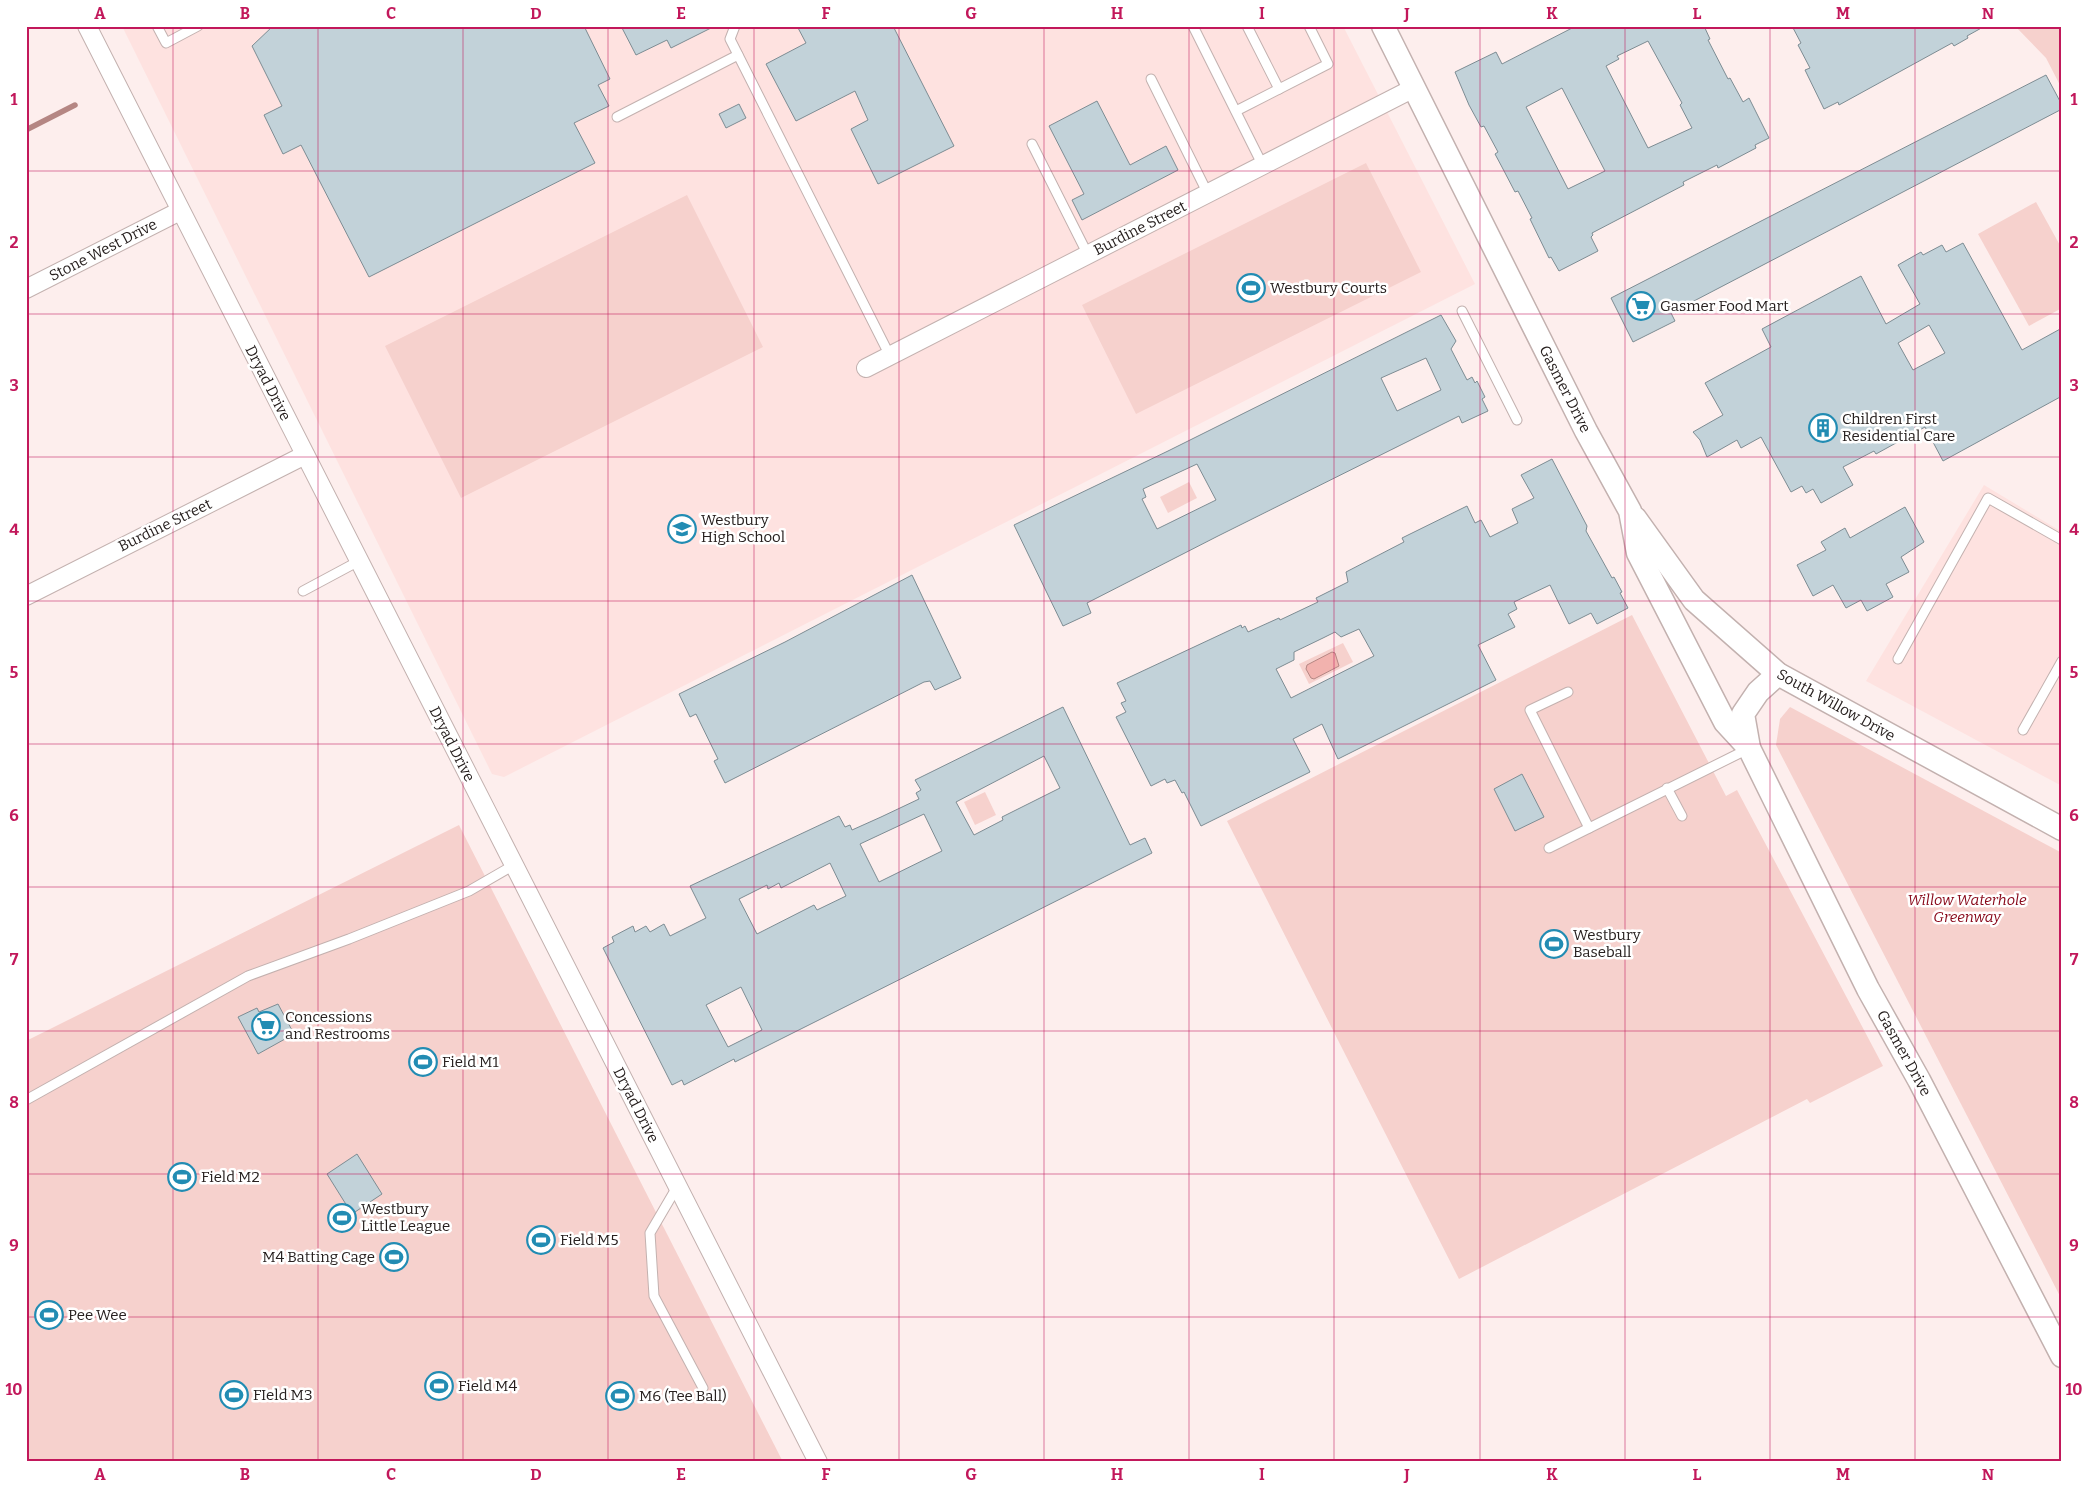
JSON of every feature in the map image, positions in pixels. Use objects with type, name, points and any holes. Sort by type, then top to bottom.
[{"type":"street","name":"Gasmer Drive","points":[[1383,26],[1586,431],[1630,511],[1638,553],[1725,722],[1749,748]]},
{"type":"street","name":"Dryad Drive","points":[[90,27],[180,211],[818,1462]]},
{"type":"street","name":"Burdine Street","points":[[866,368],[1414,88]]},
{"type":"street","name":"Stone West Drive","points":[[26,289],[180,211]]},
{"type":"street","name":"Burdine Street","points":[[26,596],[305,455]]},
{"type":"street","name":"South Willow Drive","points":[[1630,511],[1694,600],[1778,674],[2062,828]]},
{"type":"street","name":"Gasmer Drive","points":[[1778,674],[1758,692],[1743,714],[1749,748],[1868,989],[1919,1080],[2062,1356]]},
{"type":"lane","points":[[157,26],[166,43],[198,26]]},
{"type":"lane","points":[[735,26],[730,39],[890,356]]},
{"type":"lane","points":[[1193,26],[1263,166]]},
{"type":"lane","points":[[1247,26],[1279,89]]},
{"type":"lane","points":[[1236,111],[1328,64],[1309,26]]},
{"type":"lane","points":[[617,117],[738,55]]},
{"type":"lane","points":[[1150,79],[1208,194]]},
{"type":"lane","points":[[1032,144],[1088,255]]},
{"type":"lane","points":[[1462,310],[1517,420]]},
{"type":"lane","points":[[1898,658],[1988,498],[2062,540]]},
{"type":"lane","points":[[303,591],[359,561]]},
{"type":"lane","points":[[2023,730],[2062,661]]},
{"type":"lane","points":[[1568,692],[1530,710],[1589,828]]},
{"type":"lane","points":[[1549,848],[1749,748]]},
{"type":"lane","points":[[1667,788],[1682,816]]},
{"type":"lane","points":[[26,1100],[248,976],[349,940],[469,891],[514,865]]},
{"type":"lane","points":[[678,1186],[650,1233],[654,1296],[703,1388]]},
{"type":"shaded area","name":"Westbury High School","points":[[122,26],[1343,26],[1475,284],[504,777],[492,774]]},
{"type":"shaded area","points":[[1984,485],[2062,532],[2062,786],[1866,681]]},
{"type":"shaded area","points":[[1332,652],[1335,653],[1339,666],[1314,679],[1311,678],[1306,669],[1307,665]]},
{"type":"green space","points":[[2015,26],[2062,26],[2062,89],[2046,58]]},
{"type":"green space","name":"Westbury Courts","points":[[1366,163],[1421,272],[1136,414],[1082,305]]},
{"type":"green space","points":[[687,195],[763,347],[461,498],[385,346]]},
{"type":"green space","points":[[2036,202],[2062,249],[2062,308],[2029,326],[1978,234]]},
{"type":"green space","points":[[1189,482],[1197,498],[1168,513],[1160,497]]},
{"type":"green space","name":"Westbury Baseball","points":[[1632,615],[1726,796],[1737,790],[1883,1066],[1810,1103],[1807,1099],[1459,1279],[1227,821]]},
{"type":"green space","points":[[1343,643],[1353,662],[1309,684],[1299,664]]},
{"type":"green space","name":"Willow Waterhole Greenway","points":[[1790,707],[2062,853],[2062,1300],[1776,745],[1780,719]]},
{"type":"green space","points":[[985,792],[996,815],[975,825],[964,802]]},
{"type":"green space","name":"Westbury Little League","points":[[459,825],[783,1462],[26,1462],[26,1041]]},
{"type":"building","points":[[273,26],[584,26],[610,79],[598,85],[609,106],[574,123],[595,163],[369,277],[301,145],[283,154],[264,115],[282,106],[252,46]]},
{"type":"building","points":[[621,26],[715,26],[671,48],[667,40],[636,55]]},
{"type":"building","points":[[797,26],[893,26],[954,146],[878,184],[851,129],[868,120],[855,91],[796,121],[766,64],[806,43]]},
{"type":"building","points":[[1576,26],[1704,26],[1710,39],[1708,40],[1728,79],[1730,78],[1743,102],[1749,98],[1769,138],[1755,145],[1756,148],[1718,168],[1717,165],[1683,182],[1684,185],[1592,233],[1591,237],[1598,251],[1559,271],[1551,257],[1549,258],[1518,191],[1515,192],[1495,154],[1498,152],[1484,126],[1481,127],[1469,105],[1455,72],[1496,52],[1502,64]],"holes":[[[1648,41],[1682,103],[1680,105],[1692,128],[1648,148],[1606,66],[1619,59],[1617,56]],[[1562,88],[1605,171],[1568,189],[1526,107]]]},
{"type":"building","points":[[1792,26],[1985,26],[1954,46],[1952,43],[1839,105],[1838,102],[1824,109],[1805,70],[1810,68],[1798,45],[1801,43]]},
{"type":"building","points":[[2046,75],[2062,105],[2062,109],[1671,313],[1675,321],[1633,342],[1611,298]]},
{"type":"building","points":[[1097,101],[1130,165],[1166,146],[1178,170],[1082,220],[1072,200],[1084,194],[1049,126]]},
{"type":"building","points":[[739,104],[746,118],[726,128],[719,114]]},
{"type":"building","name":"Children First Residential Care","points":[[1963,243],[2022,350],[2062,328],[2062,396],[1943,461],[1925,427],[1876,454],[1874,451],[1843,467],[1853,485],[1821,503],[1813,489],[1806,493],[1802,486],[1791,492],[1761,437],[1741,448],[1737,440],[1707,457],[1700,440],[1693,432],[1723,415],[1705,383],[1771,347],[1762,329],[1861,276],[1886,324],[1920,304],[1898,265],[1921,252],[1923,255],[1942,245],[1946,252]],"holes":[[[1929,325],[1945,353],[1913,370],[1898,343]]]},
{"type":"building","points":[[1441,315],[1456,341],[1451,349],[1467,380],[1472,377],[1475,383],[1477,381],[1485,397],[1482,399],[1488,411],[1462,423],[1459,416],[1218,536],[1087,603],[1091,613],[1063,626],[1014,525],[1168,451]],"holes":[[[1426,358],[1441,390],[1397,411],[1381,378]],[[1197,464],[1216,500],[1157,529],[1142,499],[1146,497],[1143,489]]]},
{"type":"building","points":[[1552,459],[1587,526],[1586,531],[1612,578],[1614,577],[1628,608],[1597,624],[1591,613],[1569,624],[1550,585],[1514,602],[1517,609],[1508,614],[1515,627],[1478,645],[1496,680],[1338,759],[1322,724],[1293,739],[1310,772],[1201,826],[1184,792],[1182,793],[1175,780],[1167,783],[1165,779],[1151,786],[1116,717],[1126,712],[1121,703],[1126,701],[1117,683],[1241,625],[1242,628],[1245,626],[1248,632],[1279,618],[1280,620],[1318,602],[1316,598],[1348,582],[1346,572],[1404,542],[1402,538],[1467,506],[1475,523],[1481,520],[1490,537],[1518,523],[1512,509],[1534,498],[1521,475]],"holes":[[[1359,629],[1374,656],[1291,698],[1276,669],[1294,660],[1294,652],[1335,632],[1341,637]]]},
{"type":"building","points":[[1905,507],[1924,542],[1901,557],[1909,572],[1886,584],[1893,597],[1867,611],[1861,600],[1846,608],[1833,585],[1813,596],[1797,565],[1826,550],[1821,542],[1845,528],[1850,538]]},
{"type":"building","points":[[912,575],[961,678],[935,690],[930,681],[924,682],[725,783],[714,761],[718,759],[696,714],[690,717],[679,694],[785,642]]},
{"type":"building","points":[[1063,707],[1130,845],[1145,838],[1152,853],[735,1062],[734,1059],[684,1085],[682,1080],[672,1085],[603,948],[614,942],[612,937],[633,926],[635,932],[646,926],[650,932],[664,924],[670,936],[706,918],[690,886],[839,816],[845,827],[850,825],[852,830],[881,817],[919,799],[916,793],[921,790],[915,780]],"holes":[[[1044,756],[1060,788],[1002,817],[1003,820],[974,835],[956,802]],[[924,814],[942,851],[879,882],[860,844]],[[830,863],[846,896],[817,910],[814,905],[757,934],[739,899],[767,885],[768,889],[779,883],[781,888]],[[741,987],[762,1030],[728,1047],[706,1005]]]},
{"type":"building","points":[[1522,774],[1544,817],[1515,831],[1494,789]]},
{"type":"building","name":"Concessions and Restrooms","points":[[278,1004],[294,1034],[258,1054],[238,1017],[257,1008],[259,1012]]},
{"type":"building","points":[[357,1154],[382,1194],[352,1214],[327,1174]]},
{"type":"waterway","points":[[26,130],[75,105]]},
{"type":"place","name":"Westbury Courts","points":[[1251,288]]},
{"type":"place","name":"Gasmer Food Mart","points":[[1641,306]]},
{"type":"place","name":"Children First Residential Care","points":[[1823,428]]},
{"type":"place","name":"Westbury High School","points":[[682,529]]},
{"type":"place","name":"Westbury Baseball","points":[[1554,944]]},
{"type":"place","name":"Concessions and Restrooms","points":[[266,1026]]},
{"type":"place","name":"Field M1","points":[[423,1062]]},
{"type":"place","name":"Field M2","points":[[182,1177]]},
{"type":"place","name":"Westbury Little League","points":[[342,1218]]},
{"type":"place","name":"Field M5","points":[[541,1240]]},
{"type":"place","name":"M4 Batting Cage","points":[[394,1257]]},
{"type":"place","name":"Pee Wee","points":[[49,1315]]},
{"type":"place","name":"Field M4","points":[[439,1386]]},
{"type":"place","name":"FIeld M3","points":[[234,1395]]},
{"type":"place","name":"M6 (Tee Ball)","points":[[620,1396]]}]
